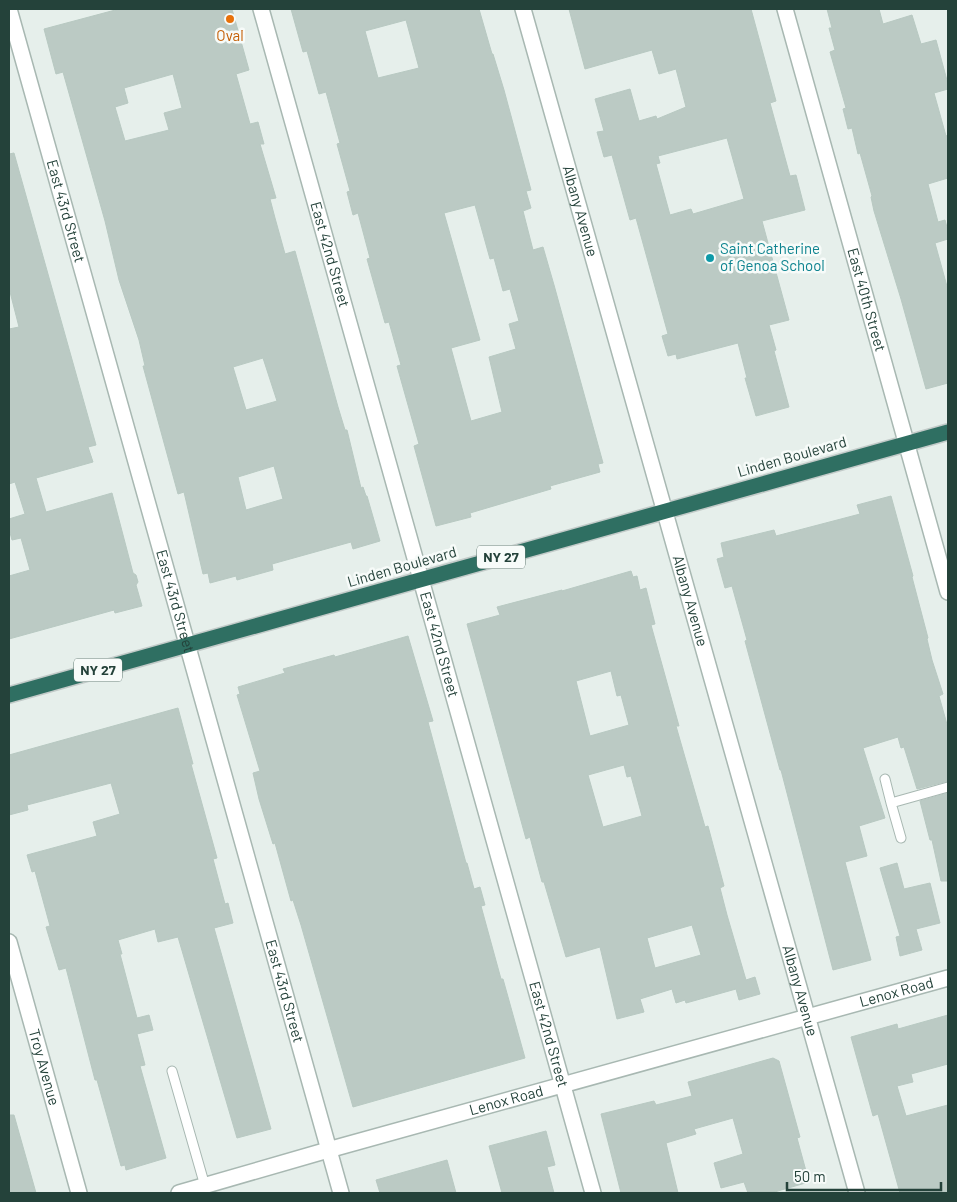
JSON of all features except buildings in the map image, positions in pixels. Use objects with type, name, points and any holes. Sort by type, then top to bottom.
[{"type":"highway","name":"Linden Boulevard","points":[[9,695],[948,432]]},
{"type":"street","name":"East 43rd Street","points":[[9,9],[341,1193]]},
{"type":"street","name":"East 42nd Street","points":[[261,9],[593,1193]]},
{"type":"street","name":"Albany Avenue","points":[[523,9],[856,1193]]},
{"type":"street","name":"East 40th Street","points":[[785,9],[948,592]]},
{"type":"street","name":"Troy Avenue","points":[[9,942],[79,1193]]},
{"type":"street","name":"Lenox Road","points":[[185,1193],[328,1150],[948,978]]},
{"type":"lane","points":[[885,779],[901,838]]},
{"type":"lane","points":[[891,803],[948,787]]},
{"type":"lane","points":[[172,1071],[205,1186]]},
{"type":"place","name":"Oval","points":[[230,19]]},
{"type":"place","name":"Saint Catherine of Genoa School","points":[[710,258]]}]
